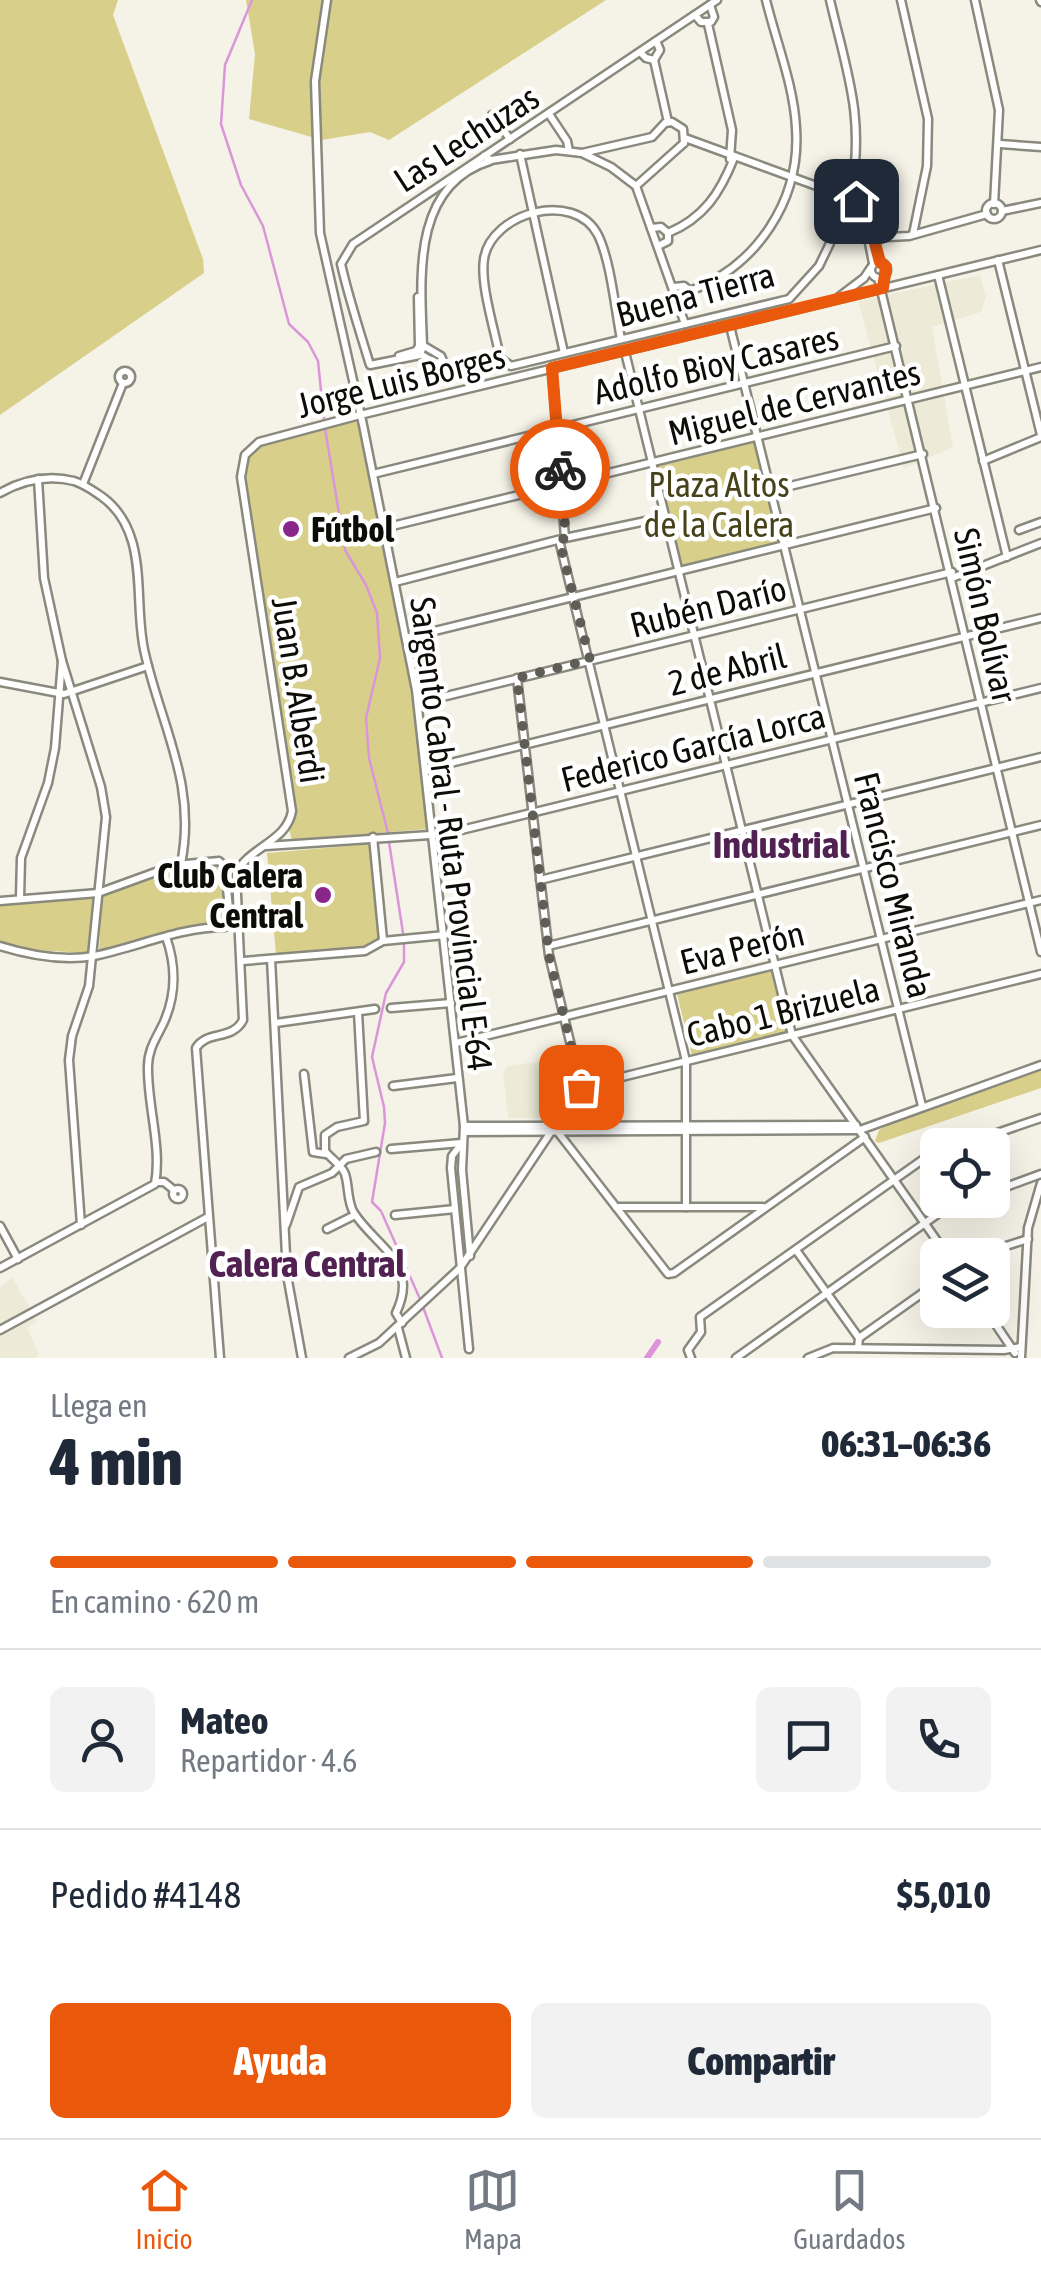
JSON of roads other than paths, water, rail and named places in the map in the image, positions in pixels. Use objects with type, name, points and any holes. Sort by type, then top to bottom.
[{"type":"street","name":"Sargento Cabral - Ruta Provincial E-64","points":[[328,0],[315,82],[320,230],[418,702],[456,1043],[470,1256]]},
{"type":"street","points":[[690,291],[716,280],[744,259],[774,222],[792,180],[796,123],[766,0]]},
{"type":"street","name":"Buena Tierra","points":[[533,214],[502,226],[491,238],[484,258],[500,358],[508,366],[794,296],[828,250],[849,200],[858,152],[858,118],[830,0]]},
{"type":"street","points":[[901,0],[928,119],[927,166],[913,234]]},
{"type":"street","points":[[975,0],[998,100],[1000,144],[994,204]]},
{"type":"street","points":[[708,24],[714,17],[713,2]]},
{"type":"street","name":"Las Lechuzas","points":[[438,200],[421,256],[419,348],[371,364],[354,321],[342,260],[355,242],[487,158],[713,2]]},
{"type":"street","points":[[668,233],[703,212],[718,193],[732,158],[732,130],[708,24],[695,15]]},
{"type":"street","points":[[656,42],[660,50],[654,60],[668,122]]},
{"type":"street","points":[[640,52],[654,60]]},
{"type":"street","points":[[549,114],[569,151]]},
{"type":"street","points":[[492,115],[510,139]]},
{"type":"street","points":[[668,122],[680,125],[684,140]]},
{"type":"street","points":[[582,153],[652,137],[668,122]]},
{"type":"street","points":[[684,140],[849,200],[871,238],[875,261],[864,278],[836,299]]},
{"type":"street","points":[[636,186],[684,140]]},
{"type":"street","points":[[1000,144],[1041,147]]},
{"type":"street","points":[[598,160],[601,148]]},
{"type":"street","points":[[487,158],[582,153],[636,186],[685,324]]},
{"type":"street","points":[[520,154],[564,353]]},
{"type":"street","points":[[429,192],[438,200],[460,175]]},
{"type":"street","points":[[987,214],[994,219],[1002,211],[1041,202]]},
{"type":"street","points":[[987,214],[988,207],[994,204]]},
{"type":"street","points":[[994,204],[1002,211]]},
{"type":"street","points":[[533,214],[564,212],[579,217],[596,232],[622,339]]},
{"type":"street","points":[[871,238],[913,234],[987,214]]},
{"type":"street","points":[[651,228],[661,227],[668,233],[668,241],[658,246]]},
{"type":"street","name":"Jorge Luis Borges","points":[[244,455],[259,442],[334,422],[1041,250]]},
{"type":"street","points":[[983,461],[1041,436],[998,260]]},
{"type":"street","points":[[875,261],[886,267],[878,278]]},
{"type":"street","name":"Simón Bolívar","points":[[875,261],[872,275],[883,288],[1041,952]]},
{"type":"street","name":"Simón Bolívar","points":[[883,288],[886,272]]},
{"type":"street","points":[[938,275],[1007,557]]},
{"type":"street","points":[[673,287],[684,286],[690,291]]},
{"type":"street","points":[[679,306],[689,299],[690,291]]},
{"type":"street","name":"Francisco Miranda","points":[[730,326],[922,1106]]},
{"type":"street","name":"Adolfo Bioy Casares","points":[[373,474],[897,346]]},
{"type":"street","points":[[625,352],[792,1034],[935,1238]]},
{"type":"street","points":[[552,368],[562,539],[572,596],[686,1061],[686,1207]]},
{"type":"street","name":"Miguel de Cervantes","points":[[384,528],[1041,368]]},
{"type":"street","points":[[83,484],[123,383]]},
{"type":"street","points":[[769,491],[923,454]]},
{"type":"street","name":"Juan B. Alberdi","points":[[220,1358],[196,1048],[203,1040],[228,1034],[241,1025],[245,1007],[236,874],[242,863],[288,823],[292,811],[240,477],[244,455]]},
{"type":"street","points":[[0,492],[38,479],[60,478],[83,484],[116,509],[130,536],[138,571],[143,648],[184,788],[186,826],[181,864]]},
{"type":"street","points":[[38,479],[44,578],[62,661],[106,811],[89,986],[72,1036],[70,1060],[81,1225]]},
{"type":"street","points":[[406,638],[936,508]]},
{"type":"street","points":[[395,582],[665,517]]},
{"type":"street","points":[[1020,530],[1041,522]]},
{"type":"street","name":"Rubén Darío","points":[[418,702],[952,575],[1041,543]]},
{"type":"street","name":"2 de Abril","points":[[426,769],[1041,618]]},
{"type":"street","points":[[20,898],[20,865],[54,757],[62,661]]},
{"type":"street","points":[[0,682],[59,694],[148,666]]},
{"type":"street","points":[[352,1358],[380,1343],[460,1268],[581,1087],[548,946],[517,678]]},
{"type":"street","name":"Federico García Lorca","points":[[263,846],[434,834],[1041,688]]},
{"type":"street","points":[[540,880],[1041,757]]},
{"type":"street","points":[[288,823],[286,834],[295,843]]},
{"type":"street","points":[[548,946],[1041,824]]},
{"type":"street","points":[[373,837],[383,940]]},
{"type":"street","points":[[0,901],[98,894],[181,864],[224,864],[230,920],[225,927],[195,928],[93,956],[44,955],[0,946]]},
{"type":"street","name":"Eva Perón","points":[[456,1043],[1041,900]]},
{"type":"street","points":[[242,961],[365,951],[383,940],[445,934]]},
{"type":"street","points":[[0,1268],[152,1188],[156,1182],[148,1065],[173,989],[166,937]]},
{"type":"street","points":[[271,959],[288,1292],[302,1358]]},
{"type":"street","name":"Cabo 1 Brizuela","points":[[581,1087],[1041,974]]},
{"type":"street","points":[[391,1008],[452,1003]]},
{"type":"street","points":[[276,1023],[375,1009]]},
{"type":"street","points":[[326,1154],[325,1135],[337,1126],[365,1119],[358,1012]]},
{"type":"street","points":[[555,1129],[668,1274],[766,1208],[872,1124],[1041,1065]]},
{"type":"street","points":[[304,1074],[312,1152],[326,1154],[344,1170],[356,1214],[398,1266],[403,1292],[396,1314],[406,1358]]},
{"type":"street","points":[[393,1086],[458,1078]]},
{"type":"street","points":[[1010,1129],[1041,1118]]},
{"type":"street","points":[[464,1129],[792,1127],[860,1131]]},
{"type":"street","name":"Sargento Cabral - Ruta Provincial E-64","points":[[462,1143],[450,1161],[469,1349]]},
{"type":"street","points":[[392,1150],[462,1143]]},
{"type":"street","points":[[285,1226],[298,1186],[332,1173],[346,1159],[376,1152]]},
{"type":"street","points":[[691,1358],[688,1350],[701,1330],[698,1320],[920,1165]]},
{"type":"street","points":[[1010,1185],[1041,1174]]},
{"type":"street","points":[[156,1182],[164,1182],[174,1190]]},
{"type":"street","points":[[1019,1358],[1028,1239],[1041,1183]]},
{"type":"street","points":[[614,1206],[766,1208]]},
{"type":"street","points":[[395,1215],[454,1209]]},
{"type":"street","points":[[1032,1209],[1041,1213]]},
{"type":"street","points":[[327,1229],[356,1214]]},
{"type":"street","points":[[2,1328],[208,1217]]},
{"type":"street","points":[[736,1358],[934,1218]]},
{"type":"street","points":[[0,1226],[18,1258]]},
{"type":"street","points":[[1010,1245],[1028,1239]]},
{"type":"street","points":[[796,1250],[859,1338],[858,1348]]},
{"type":"street","points":[[859,1338],[920,1295]]},
{"type":"street","points":[[1001,1328],[1017,1348]]},
{"type":"street","points":[[808,1358],[842,1348],[946,1354],[1017,1348]]},
{"type":"street","points":[[842,1348],[842,1358]]},
{"type":"waterway","points":[[252,0],[225,65],[221,124],[241,185],[263,226],[289,324],[308,342],[318,361],[324,420]]},
{"type":"waterway","points":[[325,428],[345,550],[377,613],[380,658],[366,718],[369,758],[388,833]]},
{"type":"waterway","points":[[389,842],[403,933]]},
{"type":"waterway","points":[[404,942],[404,962],[386,993],[372,1057],[385,1123],[372,1202],[381,1211],[420,1299]]},
{"type":"waterway","points":[[423,1307],[442,1358]]},
{"type":"waterway","points":[[647,1358],[658,1342]]},
{"type":"place","name":"Fútbol","points":[[291,529]]},
{"type":"place","name":"Club Calera Central","points":[[323,895]]},
{"type":"district","name":"Industrial","points":[[781,844]]},
{"type":"district","name":"Calera Central","points":[[307,1263]]},
{"type":"park label","name":"Plaza Altos de la Calera","points":[[719,504]]}]
